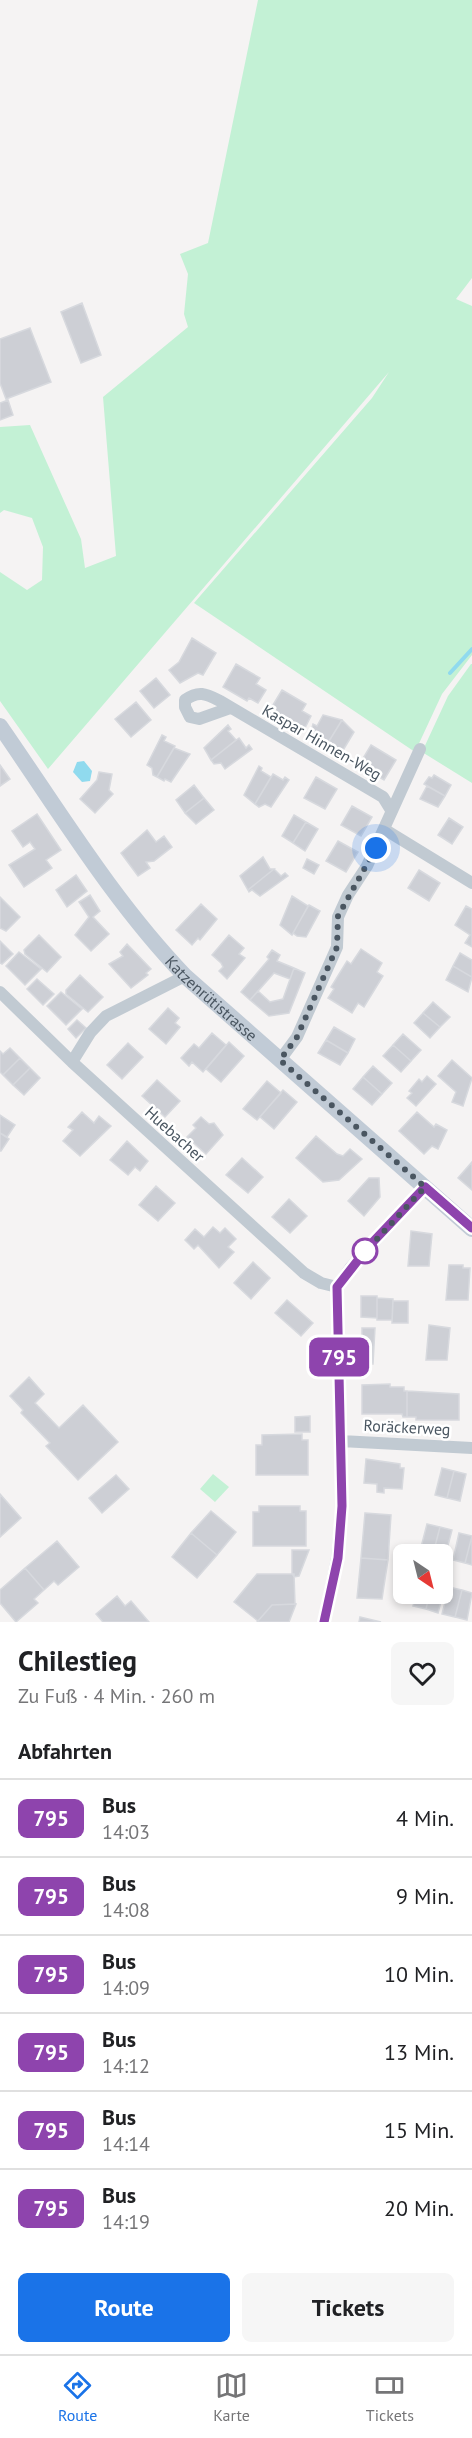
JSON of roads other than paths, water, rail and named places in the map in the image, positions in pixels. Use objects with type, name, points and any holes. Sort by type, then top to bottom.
[{"type":"street","name":"Kaspar Hinnen-Weg","points":[[230,708],[383,797],[391,810]]},
{"type":"street","name":"Katzenrütistrasse","points":[[0,726],[122,903],[184,976],[472,1228]]},
{"type":"street","points":[[280,1060],[297,1037],[337,947],[338,916],[348,895],[368,866],[420,749]]},
{"type":"street","points":[[384,829],[472,883]]},
{"type":"street","points":[[72,1062],[90,1033],[106,1016],[184,976]]},
{"type":"street","name":"Huebacher","points":[[0,992],[72,1062],[304,1273],[321,1283],[337,1287]]},
{"type":"street","points":[[324,1622],[340,1534],[341,1441],[337,1287],[357,1260],[425,1187]]},
{"type":"street","name":"Roräckerweg","points":[[341,1441],[472,1448]]},
{"type":"water","points":[[84,761],[92,771],[90,781],[82,782],[73,772],[77,762]]},
{"type":"waterway","points":[[450,673],[472,649]]}]
